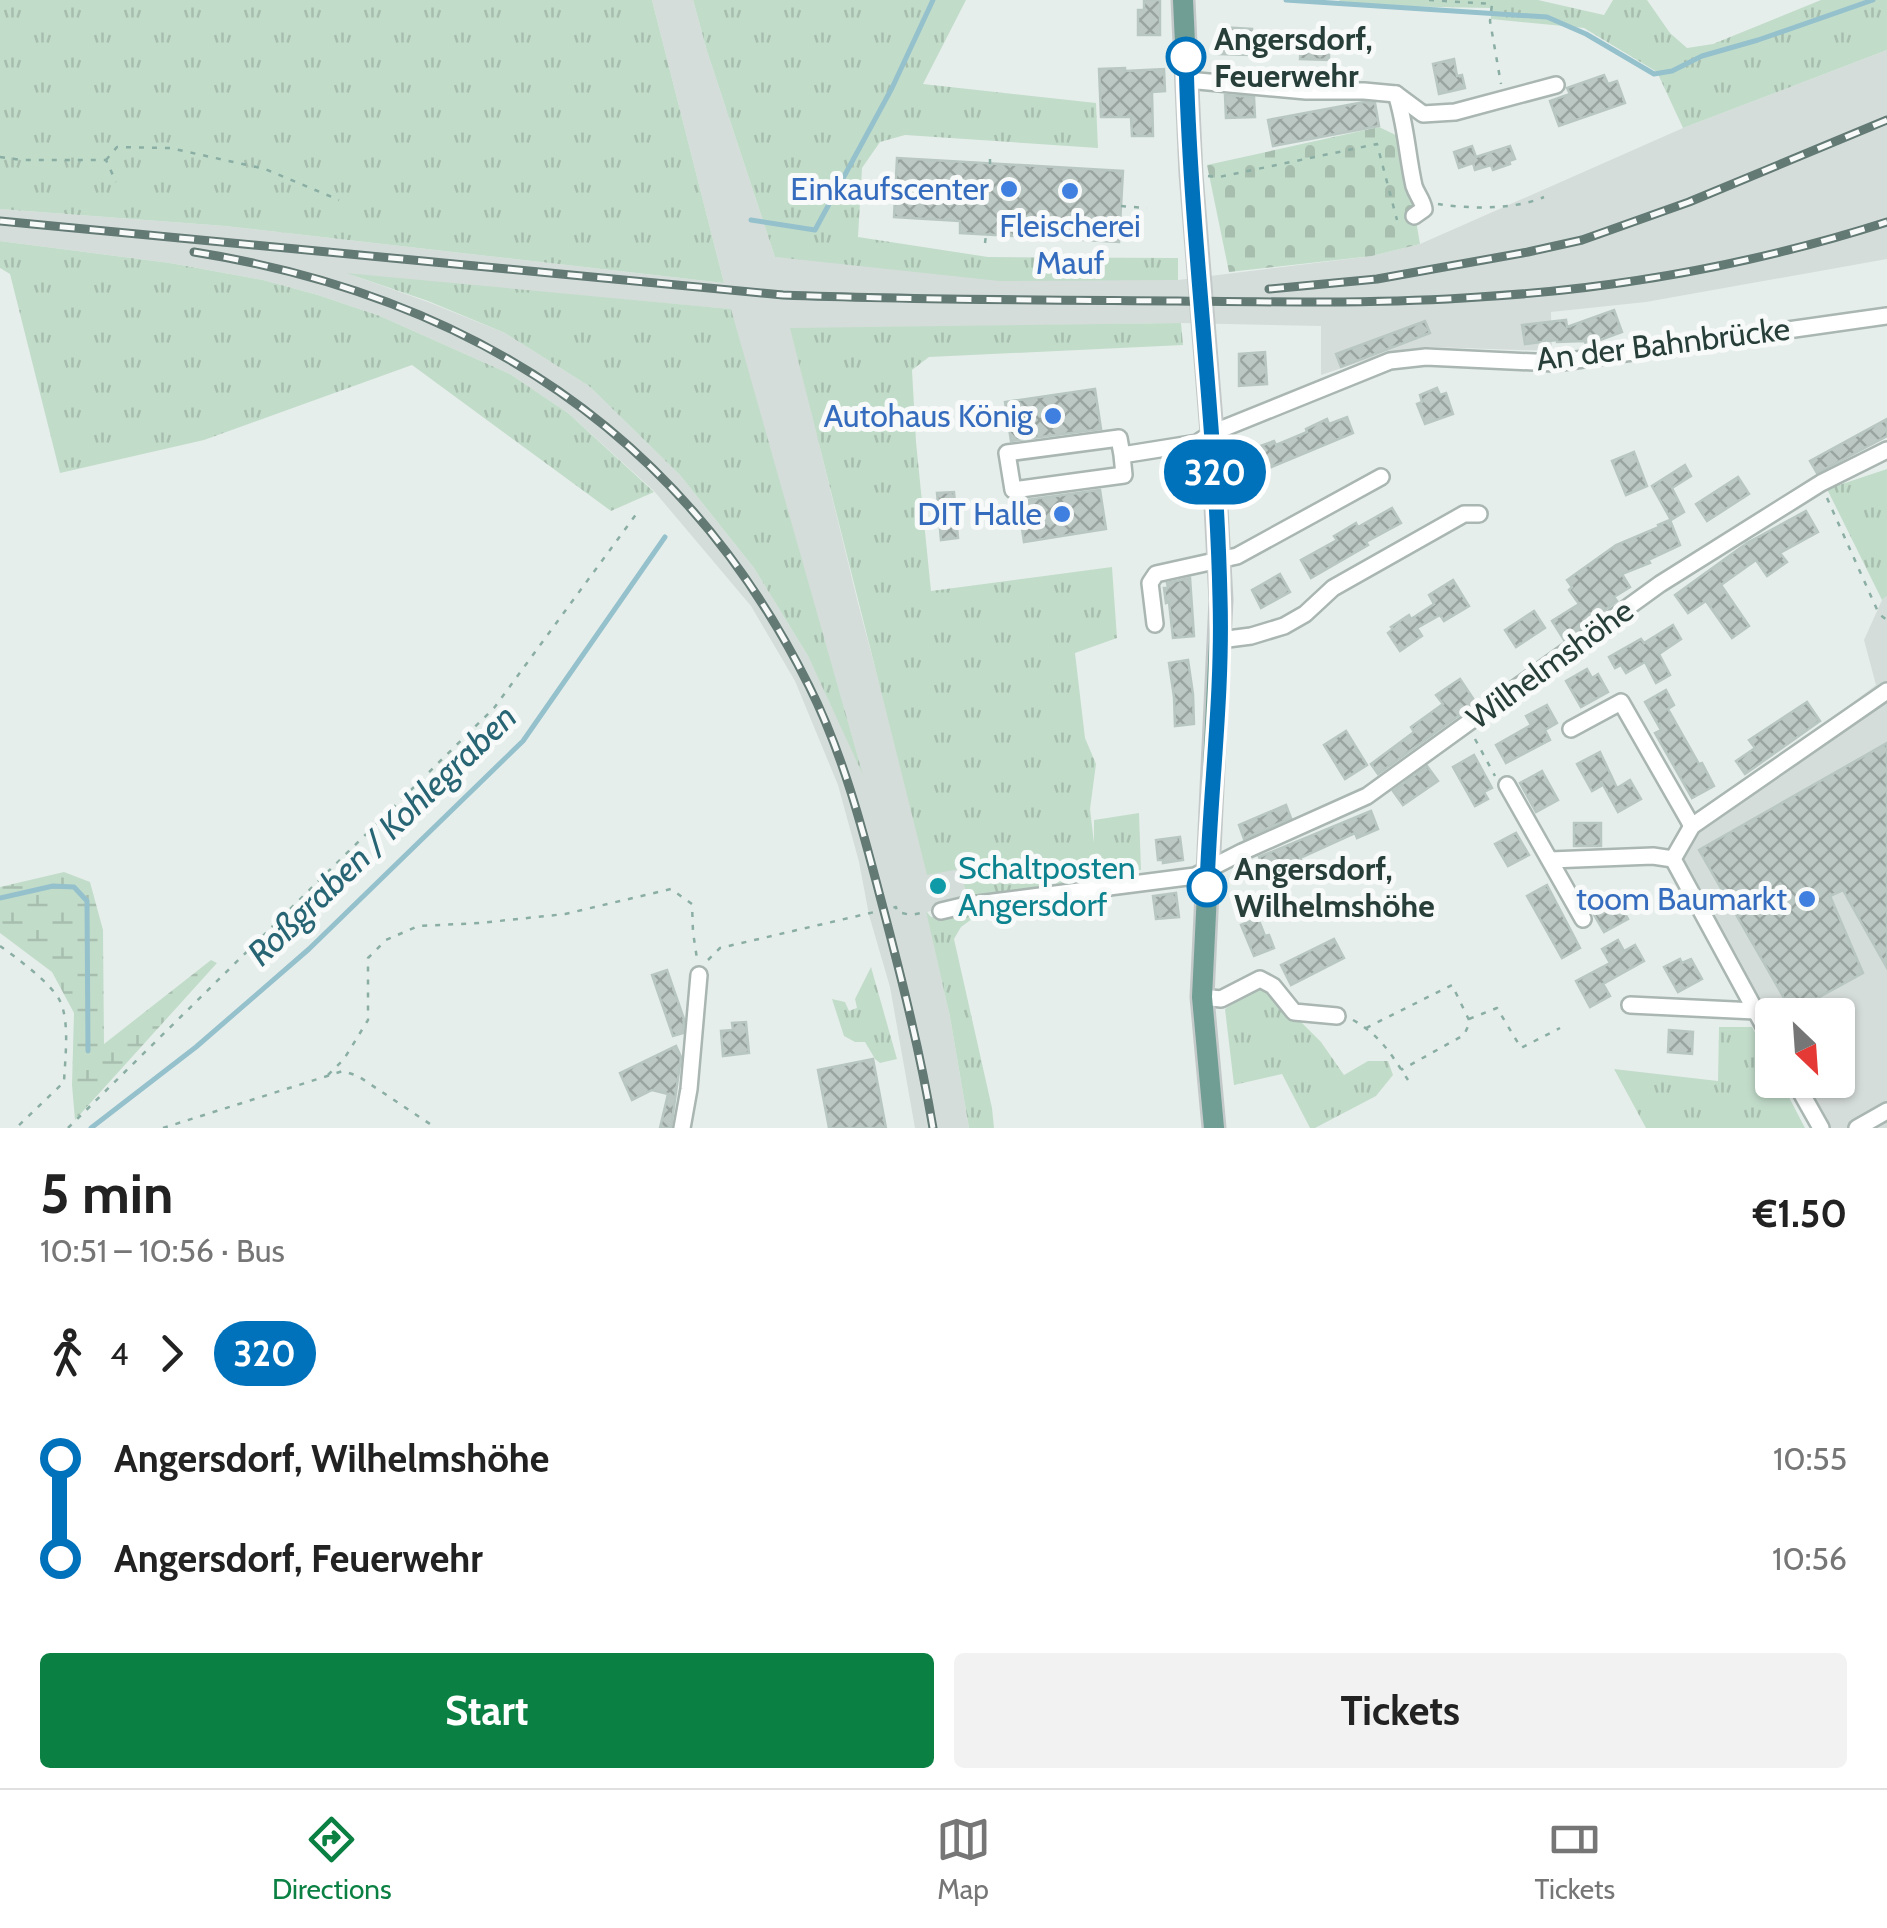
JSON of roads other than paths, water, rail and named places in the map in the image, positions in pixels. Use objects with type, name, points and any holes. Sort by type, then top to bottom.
[{"type":"main road","points":[[1183,0],[1191,174],[1219,560],[1220,640],[1202,997],[1214,1128]]},
{"type":"street","points":[[1187,80],[1306,91],[1396,94],[1423,114],[1455,112],[1556,85]]},
{"type":"street","points":[[1396,94],[1415,188],[1424,209],[1414,216]]},
{"type":"street","name":"An der Bahnbrücke","points":[[1122,454],[1197,443],[1212,433],[1390,361],[1426,356],[1555,363],[1887,316]]},
{"type":"street","points":[[1119,438],[1122,454],[1124,475],[1013,490],[1008,453],[1119,438]]},
{"type":"street","name":"Wilhelmshöhe","points":[[941,911],[1195,876],[1367,796],[1660,584],[1820,483],[1887,450]]},
{"type":"street","points":[[1156,624],[1150,583],[1156,574],[1238,556],[1381,476]]},
{"type":"street","points":[[1220,640],[1284,626],[1348,579],[1464,514],[1478,514]]},
{"type":"street","points":[[1674,858],[1692,826],[1887,691]]},
{"type":"street","points":[[1571,730],[1621,702],[1692,826]]},
{"type":"street","points":[[1506,785],[1583,919]]},
{"type":"street","points":[[1550,860],[1674,858]]},
{"type":"street","points":[[1674,858],[1755,1011]]},
{"type":"street","points":[[682,1128],[700,975]]},
{"type":"street","points":[[1202,997],[1221,999],[1260,978],[1267,980],[1294,1012],[1337,1016]]},
{"type":"street","points":[[1630,1005],[1755,1011]]},
{"type":"street","points":[[1804,1098],[1821,1128]]},
{"type":"street","points":[[1857,1128],[1887,1111]]},
{"type":"waterway","name":"Roßgraben / Kohlegraben","points":[[751,220],[815,230],[892,88],[933,0]]},
{"type":"waterway","points":[[1286,0],[1547,17],[1586,34],[1654,74],[1873,0]]},
{"type":"waterway","name":"Roßgraben / Kohlegraben","points":[[91,1128],[196,1047],[309,949],[523,741],[665,537]]},
{"type":"waterway","points":[[0,898],[53,886],[74,887],[87,901],[88,1051]]},
{"type":"railway","points":[[1269,289],[1377,279],[1582,240],[1689,202],[1887,120]]},
{"type":"railway","points":[[0,221],[783,295],[1290,302],[1441,299],[1582,288],[1736,262],[1887,222]]},
{"type":"railway","points":[[194,252],[294,273],[389,303],[477,342],[558,391],[632,449],[699,518],[758,597],[809,686],[842,764],[888,928],[933,1128]]},
{"type":"place","name":"Angersdorf, Feuerwehr","points":[[1186,57]]},
{"type":"place","name":"Einkaufscenter","points":[[1009,189]]},
{"type":"place","name":"Fleischerei Mauf","points":[[1070,191]]},
{"type":"place","name":"Autohaus König","points":[[1053,416]]},
{"type":"place","name":"DIT Halle","points":[[1062,514]]},
{"type":"place","name":"Schaltposten Angersdorf","points":[[938,886]]},
{"type":"place","name":"Angersdorf, Wilhelmshöhe","points":[[1207,887]]},
{"type":"place","name":"toom Baumarkt","points":[[1807,899]]}]
